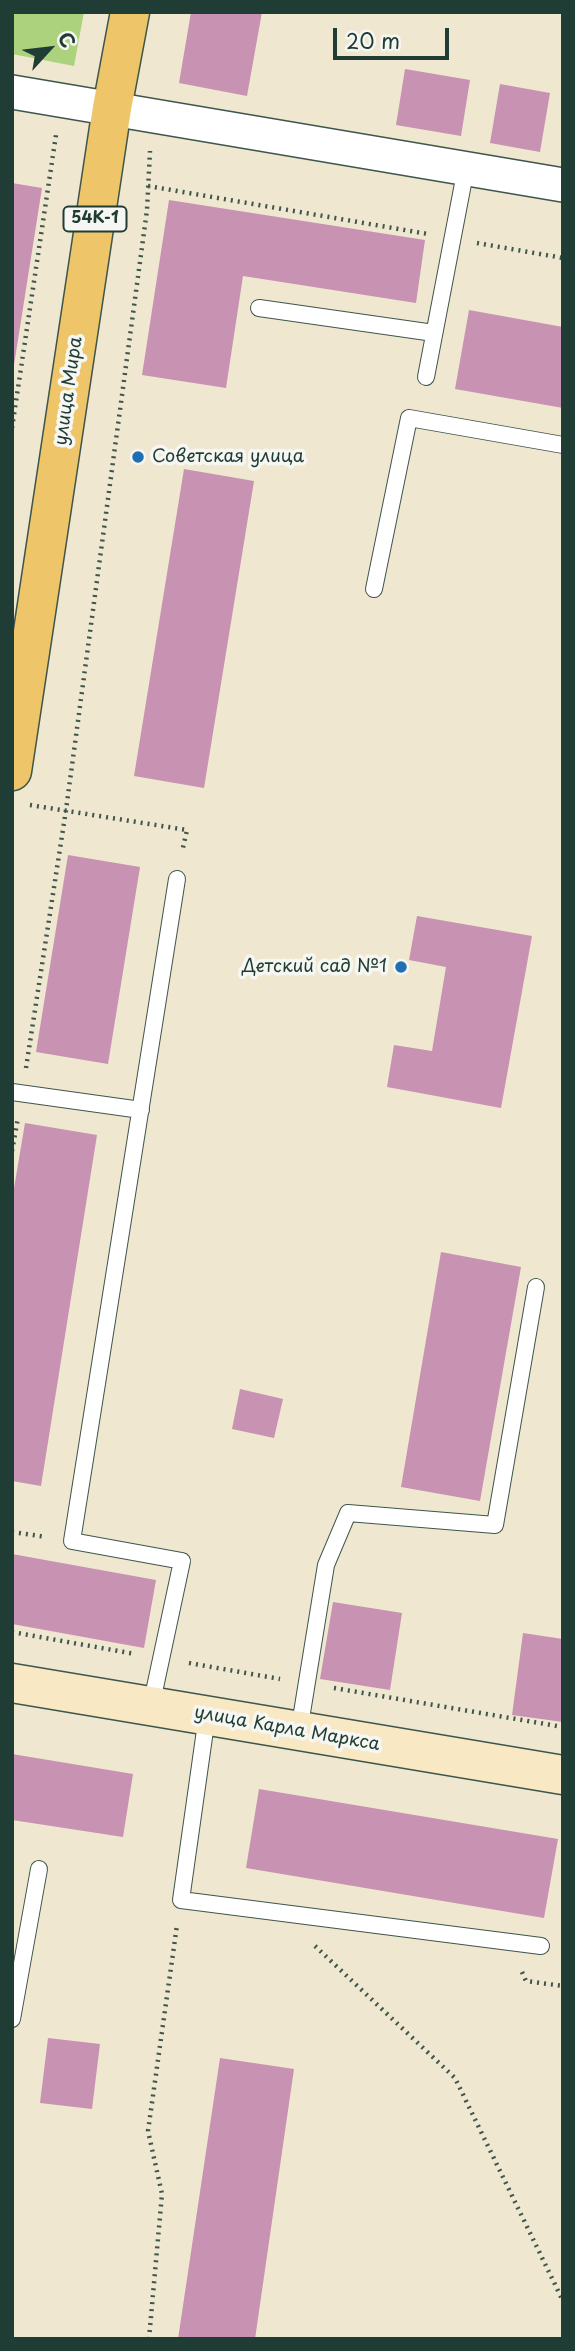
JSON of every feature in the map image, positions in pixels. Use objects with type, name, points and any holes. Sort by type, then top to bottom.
[{"type":"main road","name":"улица Мира","points":[[19,788],[112,108],[130,12]]},
{"type":"main road","name":"улица Карла Маркса","points":[[12,1682],[563,1775]]},
{"type":"street","points":[[12,92],[563,185]]},
{"type":"lane","points":[[425,377],[466,168]]},
{"type":"lane","points":[[259,308],[434,332]]},
{"type":"lane","points":[[374,589],[409,418],[563,445]]},
{"type":"lane","points":[[151,1706],[181,1561],[72,1541],[177,879]]},
{"type":"lane","points":[[17,1092],[141,1110]]},
{"type":"lane","points":[[299,1731],[326,1565],[348,1513],[495,1525],[536,1287]]},
{"type":"lane","points":[[207,1716],[181,1900],[541,1946]]},
{"type":"lane","points":[[12,2019],[39,1869]]},
{"type":"path","points":[[12,428],[61,100]]},
{"type":"path","points":[[12,1151],[17,1092],[66,810],[149,186],[152,114]]},
{"type":"path","points":[[149,186],[563,258]]},
{"type":"path","points":[[19,788],[66,810],[187,830],[177,879]]},
{"type":"path","points":[[149,2339],[162,2194],[148,2130],[181,1900]]},
{"type":"path","points":[[279,1912],[455,2078],[563,2301]]},
{"type":"green space","points":[[12,12],[84,12],[74,66],[12,54]]},
{"type":"building","points":[[191,12],[262,12],[247,96],[179,83]]},
{"type":"building","points":[[405,69],[470,80],[461,136],[396,125]]},
{"type":"building","points":[[500,84],[550,93],[540,152],[490,143]]},
{"type":"building","points":[[12,183],[42,188],[14,365],[12,365]]},
{"type":"building","points":[[169,200],[425,240],[416,303],[243,276],[226,388],[142,375]]},
{"type":"building","points":[[469,310],[563,327],[563,408],[455,389]]},
{"type":"building","points":[[184,469],[254,481],[204,788],[134,776]]},
{"type":"building","points":[[68,855],[140,867],[108,1064],[36,1052]]},
{"type":"building","points":[[417,916],[532,936],[501,1108],[387,1087],[394,1045],[432,1051],[446,967],[409,960]]},
{"type":"building","points":[[25,1123],[97,1135],[41,1486],[12,1481],[12,1200]]},
{"type":"building","points":[[441,1252],[521,1267],[480,1501],[401,1487]]},
{"type":"building","points":[[240,1389],[283,1399],[274,1438],[232,1429]]},
{"type":"building","points":[[12,1554],[156,1580],[144,1648],[12,1624]]},
{"type":"building","points":[[333,1602],[402,1613],[390,1690],[320,1679]]},
{"type":"building","points":[[523,1633],[563,1639],[563,1722],[512,1715]]},
{"type":"building","points":[[12,1754],[133,1774],[123,1837],[12,1820]]},
{"type":"building","points":[[259,1789],[558,1839],[544,1918],[246,1868]]},
{"type":"building","points":[[48,2038],[100,2044],[92,2109],[40,2103]]},
{"type":"building","points":[[220,2058],[294,2069],[255,2339],[178,2339]]},
{"type":"place","name":"Советская улица","points":[[138,457]]},
{"type":"place","name":"Детский сад №1","points":[[401,967]]}]
